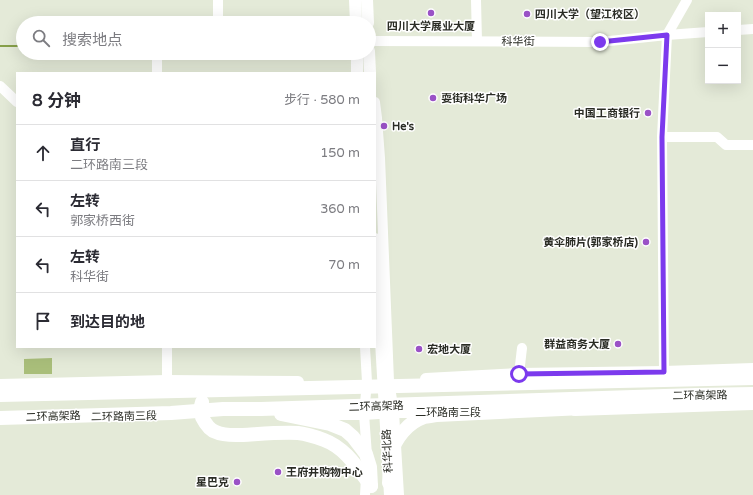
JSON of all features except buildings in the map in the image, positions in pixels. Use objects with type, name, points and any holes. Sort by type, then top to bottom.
[{"type":"highway","name":"二环高架路","points":[[0,395],[753,378]]},
{"type":"highway","points":[[373,493],[345,453],[337,446],[325,440],[298,433],[229,435],[217,433],[204,423],[200,411],[206,393],[220,386],[232,384],[260,385],[420,380],[540,383]]},
{"type":"highway","points":[[0,403],[165,399],[232,390]]},
{"type":"highway","name":"二环高架路","points":[[0,418],[171,413],[224,409],[753,394]]},
{"type":"highway","points":[[389,489],[391,456],[394,444],[410,425],[423,417],[437,415],[667,404],[696,395]]},
{"type":"highway","points":[[0,411],[163,407],[224,409]]},
{"type":"highway","points":[[261,409],[330,424],[344,430],[353,437],[366,454],[370,467],[373,493]]},
{"type":"main road","points":[[356,0],[356,16]]},
{"type":"main road","points":[[367,0],[368,16]]},
{"type":"main road","points":[[356,60],[357,72]]},
{"type":"main road","points":[[369,60],[370,71]]},
{"type":"main road","name":"科华北路","points":[[376,257],[389,489]]},
{"type":"main road","points":[[373,493],[374,348]]},
{"type":"main road","points":[[0,385],[168,381],[367,382],[519,374],[753,369]]},
{"type":"main road","name":"二环路南三段","points":[[0,422],[38,418],[550,411],[753,404]]},
{"type":"main road","points":[[0,418],[38,418]]},
{"type":"street","points":[[218,0],[218,16]]},
{"type":"street","points":[[476,0],[477,41]]},
{"type":"street","points":[[664,372],[662,137],[667,35],[687,0]]},
{"type":"street","points":[[741,30],[753,30]]},
{"type":"street","name":"科华街","points":[[376,40],[600,42],[705,32]]},
{"type":"street","points":[[157,60],[157,72]]},
{"type":"street","points":[[0,86],[16,101]]},
{"type":"street","points":[[376,113],[380,158],[389,381],[394,412],[399,495]]},
{"type":"street","points":[[662,137],[717,137],[726,145],[753,145]]},
{"type":"street","points":[[167,348],[168,381]]},
{"type":"street","points":[[365,348],[367,382],[364,414],[367,451],[373,493]]},
{"type":"street","points":[[519,374],[522,348]]},
{"type":"green space","points":[[52,358],[52,374],[24,374],[24,359]]},
{"type":"waterway","points":[[0,46],[16,46]]},
{"type":"place","name":"四川大学展业大厦","points":[[431,13]]},
{"type":"place","name":"四川大学（望江校区）","points":[[527,14]]},
{"type":"place","name":"耍街科华广场","points":[[433,98]]},
{"type":"place","name":"中国工商银行","points":[[648,113]]},
{"type":"place","name":"He's","points":[[384,126]]},
{"type":"place","name":"黄伞肺片(郭家桥店)","points":[[646,242]]},
{"type":"place","name":"群益商务大厦","points":[[618,344]]},
{"type":"place","name":"宏地大厦","points":[[419,349]]},
{"type":"place","name":"王府井购物中心","points":[[278,472]]},
{"type":"place","name":"星巴克","points":[[237,482]]},
{"type":"route","points":[[519,374],[664,372],[662,137],[667,35],[600,42]]}]
